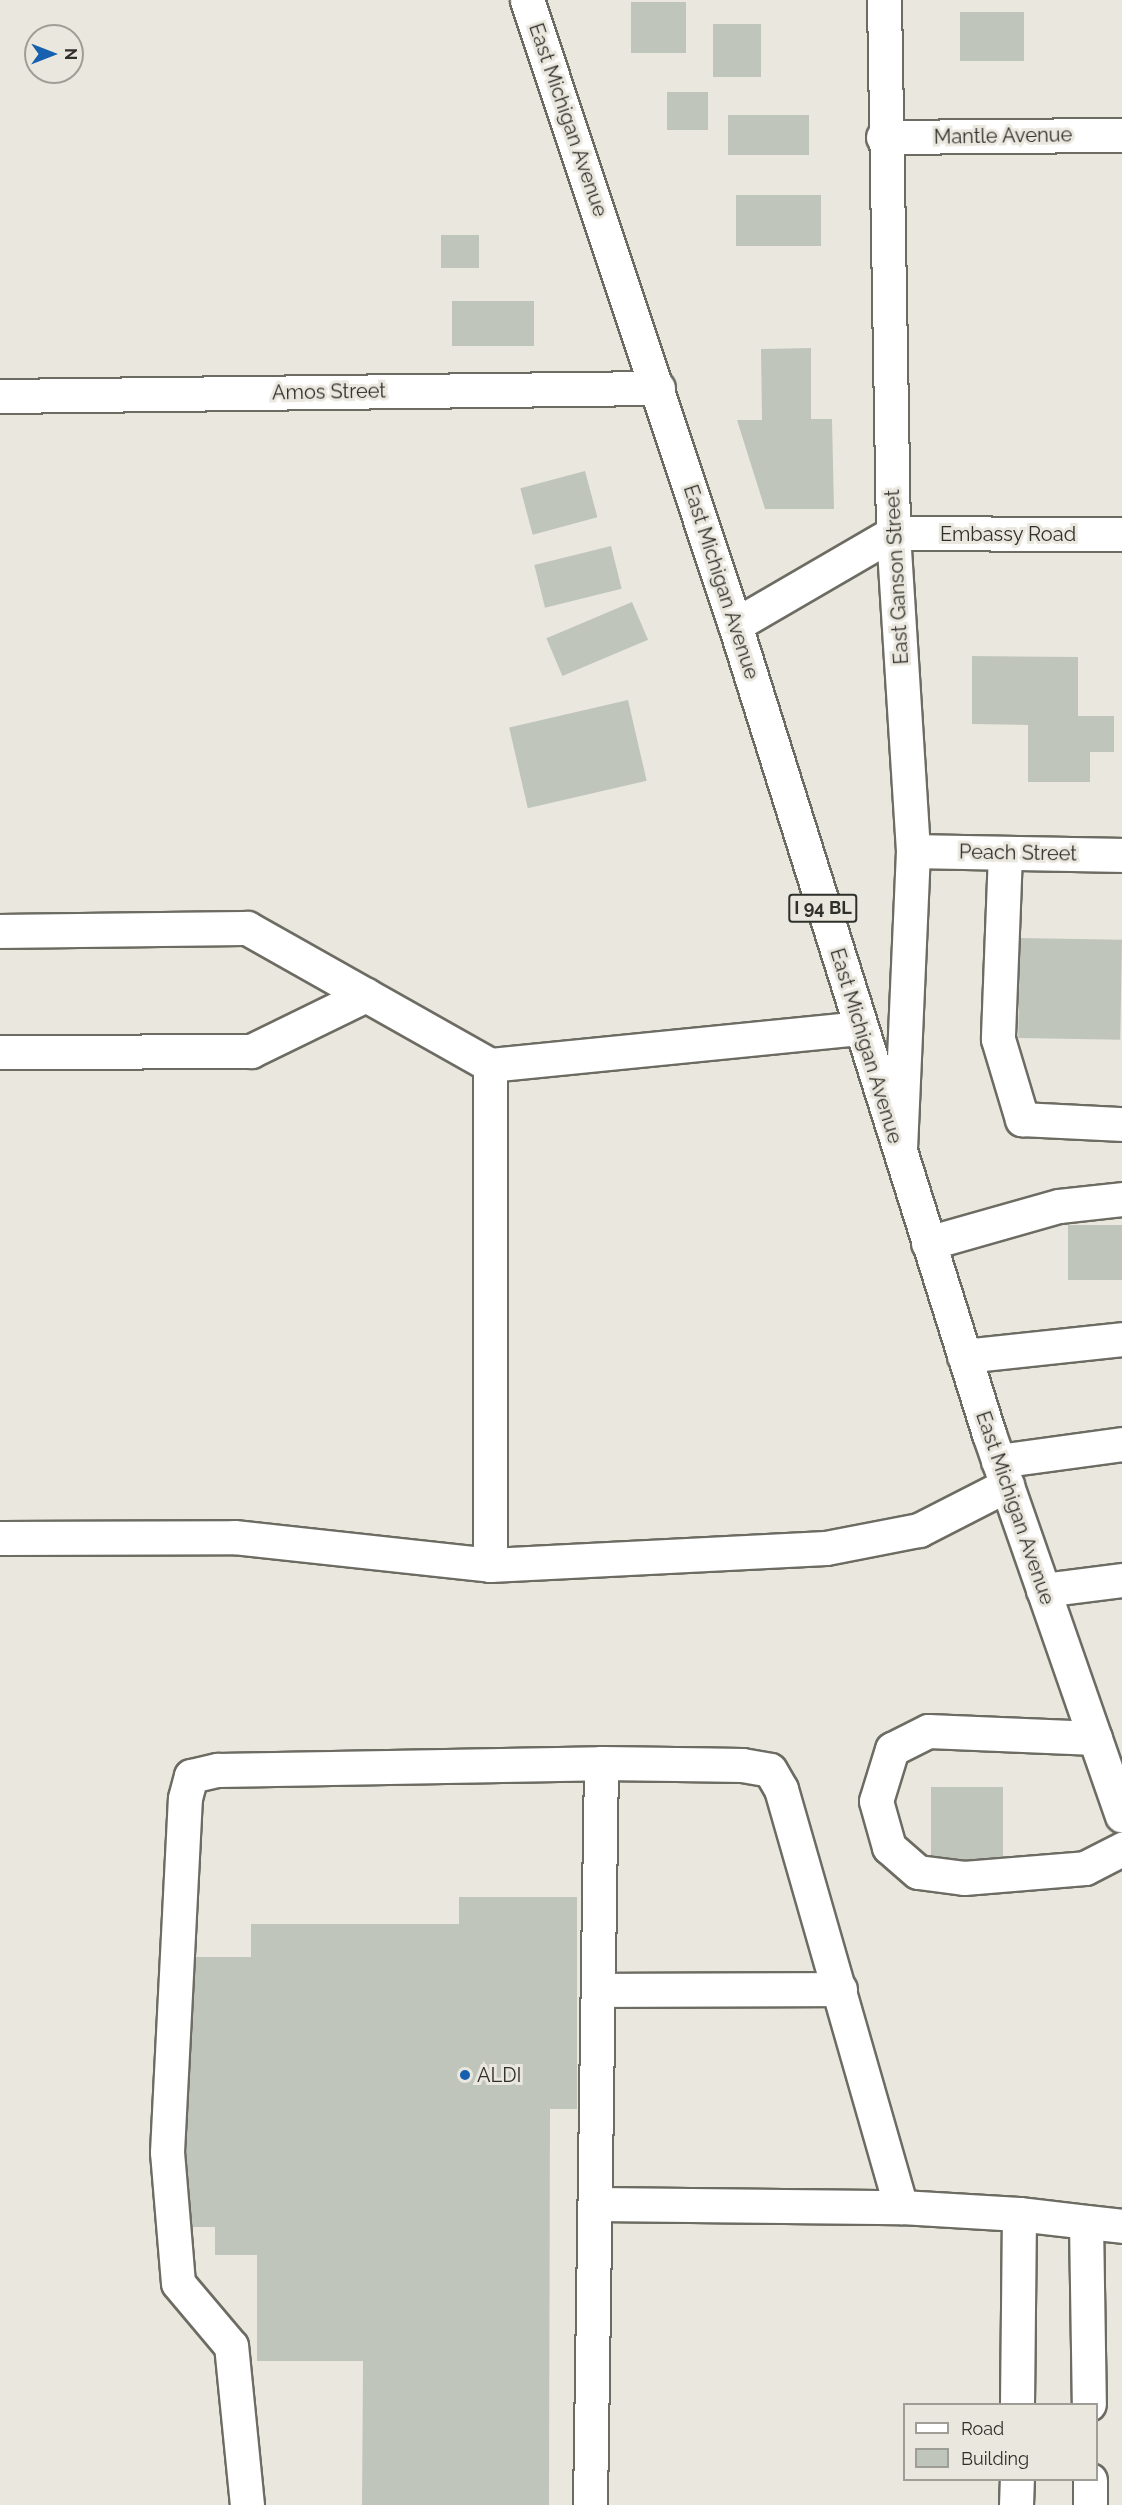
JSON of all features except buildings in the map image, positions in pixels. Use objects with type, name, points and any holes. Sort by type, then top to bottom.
[{"type":"street","name":"East Michigan Avenue","points":[[527,0],[735,625],[964,1356],[1122,1815]]},
{"type":"street","name":"East Ganson Street","points":[[884,0],[883,137],[893,533],[913,851],[900,1154]]},
{"type":"street","name":"Mantle Avenue","points":[[883,137],[1122,135]]},
{"type":"street","name":"Amos Street","points":[[0,396],[658,388]]},
{"type":"street","name":"Embassy Road","points":[[893,533],[1122,534]]},
{"type":"street","points":[[735,625],[893,533]]},
{"type":"street","name":"Peach Street","points":[[913,851],[1122,855]]},
{"type":"street","points":[[1005,853],[998,1040],[1022,1119],[1122,1124]]},
{"type":"street","points":[[0,932],[247,928],[490,1065],[860,1028]]},
{"type":"street","points":[[0,1052],[251,1052],[366,995]]},
{"type":"street","points":[[490,1065],[490,1565]]},
{"type":"street","points":[[928,1243],[1059,1206],[1122,1199]]},
{"type":"street","points":[[964,1356],[1122,1339]]},
{"type":"street","points":[[0,1538],[234,1537],[490,1565],[825,1548],[920,1530],[1003,1473],[1122,1444]]},
{"type":"street","points":[[1043,1590],[1122,1580]]},
{"type":"street","points":[[1095,1738],[928,1731],[892,1749],[876,1801],[889,1846],[918,1872],[964,1878],[1085,1868],[1122,1849]]},
{"type":"street","points":[[590,2505],[601,1763]]},
{"type":"street","points":[[247,2505],[231,2346],[178,2283],[167,2152],[185,1798],[191,1776],[218,1770],[601,1763],[741,1765],[770,1770],[781,1789],[901,2207]]},
{"type":"street","points":[[598,1990],[840,1989]]},
{"type":"street","points":[[596,2204],[901,2207],[1019,2214],[1122,2226]]},
{"type":"street","points":[[1017,2403],[1019,2214]]},
{"type":"street","points":[[1086,2222],[1089,2403]]},
{"type":"street","points":[[1016,2505],[1017,2481]]},
{"type":"street","points":[[1090,2481],[1090,2505]]},
{"type":"place","name":"ALDI","points":[[465,2075]]}]
